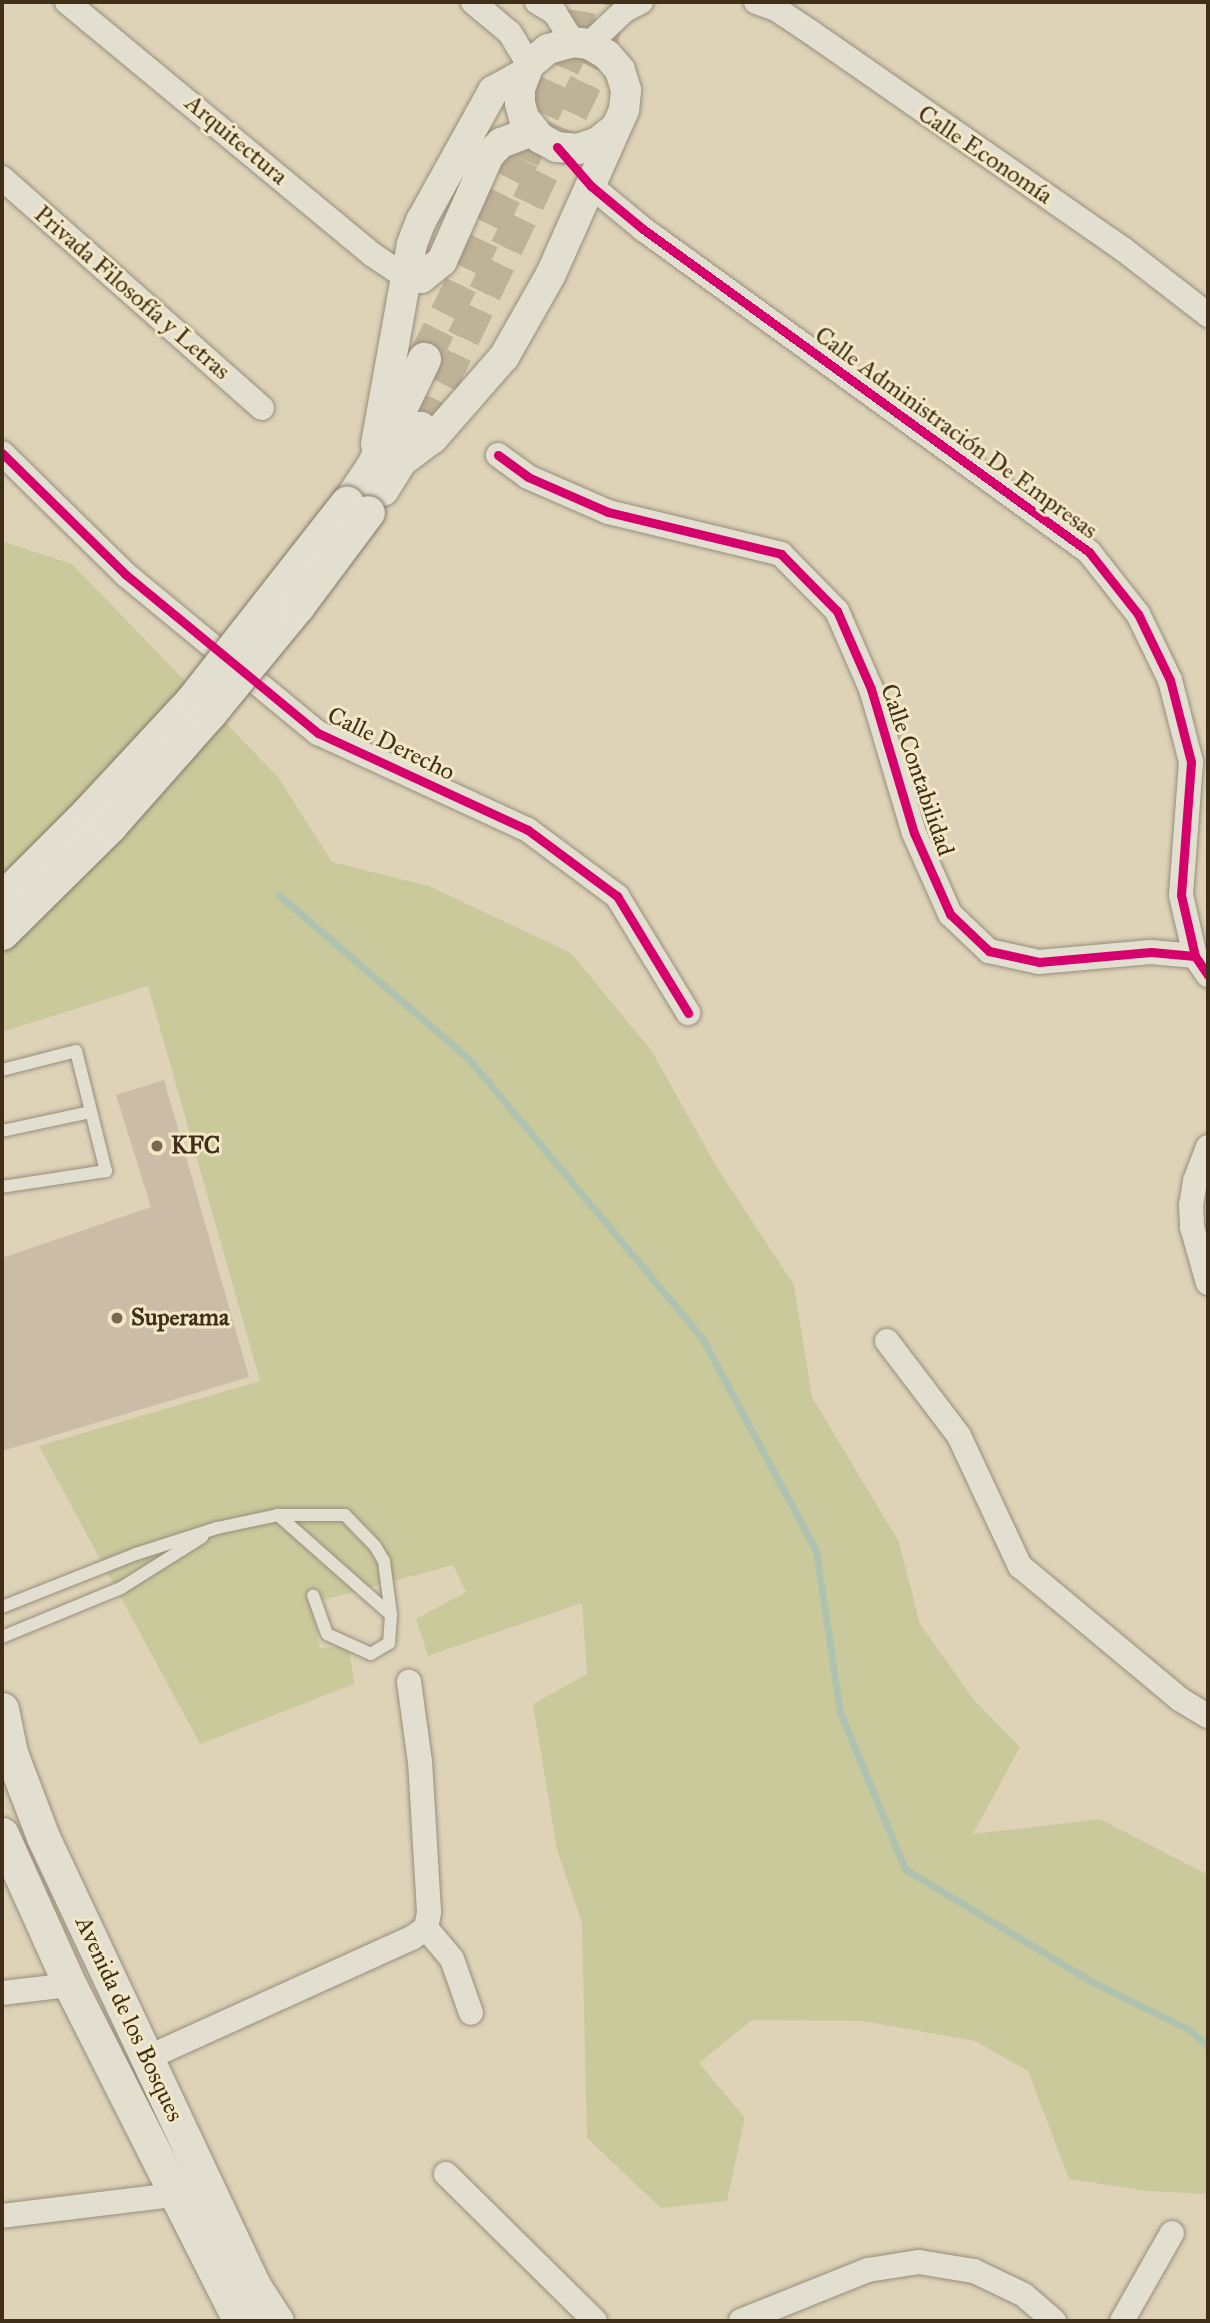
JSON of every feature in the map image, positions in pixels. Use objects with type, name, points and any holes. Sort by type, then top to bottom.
[{"type":"main road","points":[[385,466],[424,359]]},
{"type":"main road","points":[[2,933],[110,826],[210,713],[298,606],[385,466],[420,428]]},
{"type":"main road","points":[[2,898],[88,812],[192,700],[359,505]]},
{"type":"main road","name":"Avenida de los Bosques","points":[[2,1709],[11,1753],[43,1837],[253,2284],[277,2321]]},
{"type":"main road","name":"Avenida de los Bosques","points":[[2,1837],[70,1985],[173,2195],[240,2321]]},
{"type":"street","name":"Arquitectura","points":[[67,2],[373,255],[406,277]]},
{"type":"street","points":[[473,2],[510,33],[527,69],[520,103],[524,118],[591,186]]},
{"type":"street","points":[[385,466],[433,438],[504,357],[551,274],[624,110],[626,90],[620,70],[607,55],[581,43],[555,13],[537,2]]},
{"type":"street","points":[[385,466],[406,277],[421,221],[478,115],[493,91],[527,69],[548,48],[581,43],[625,10],[641,2]]},
{"type":"street","name":"Calle Economía","points":[[756,2],[776,9],[812,33],[1123,249],[1208,315]]},
{"type":"street","points":[[406,277],[421,278],[442,261],[489,155],[501,144],[545,139],[578,149],[598,142],[614,129]]},
{"type":"street","name":"Privada Filosofía y Letras","points":[[2,178],[262,408]]},
{"type":"street","name":"Calle Administración De Empresas","points":[[591,186],[643,229],[1088,552],[1138,614],[1170,680],[1191,762],[1181,895],[1202,965]]},
{"type":"street","name":"Calle Derecho","points":[[2,453],[125,575],[318,733],[528,830],[617,896],[688,1013]]},
{"type":"street","name":"Calle Contabilidad","points":[[498,455],[528,477],[608,512],[781,554],[837,611],[871,689],[915,833],[950,914],[989,951],[1040,962],[1151,953],[1202,965]]},
{"type":"street","points":[[1207,1272],[1192,1227],[1191,1205],[1195,1181],[1208,1147]]},
{"type":"street","points":[[887,1341],[959,1436],[1020,1566],[1181,1700],[1208,1717]]},
{"type":"street","points":[[147,2058],[412,1938],[426,1927],[429,1912],[420,1762],[409,1682]]},
{"type":"street","points":[[426,1927],[452,1959],[471,2013]]},
{"type":"street","points":[[2,1993],[70,1985]]},
{"type":"street","points":[[446,2174],[595,2321]]},
{"type":"street","points":[[2,2216],[173,2195]]},
{"type":"street","points":[[1122,2321],[1172,2233]]},
{"type":"street","points":[[741,2321],[868,2270],[919,2262],[974,2271],[1024,2295],[1054,2321]]},
{"type":"lane","points":[[2,1070],[76,1051],[106,1171],[2,1187]]},
{"type":"lane","points":[[2,1131],[91,1112]]},
{"type":"lane","points":[[278,1515],[391,1615]]},
{"type":"lane","points":[[2,1607],[136,1554],[217,1528],[278,1515],[345,1516],[376,1546],[384,1561],[391,1615],[389,1643],[371,1654],[327,1634],[313,1595]]},
{"type":"lane","points":[[2,1637],[121,1588],[217,1528]]},
{"type":"green space","points":[[2,541],[72,564],[278,777],[332,862],[429,886],[571,953],[651,1050],[718,1169],[794,1285],[812,1397],[899,1542],[920,1624],[974,1700],[1020,1747],[973,1834],[1100,1819],[1208,1875],[1208,2194],[1147,2191],[1069,2179],[1028,2071],[975,2041],[862,2021],[752,2020],[699,2063],[745,2118],[727,2201],[661,2208],[587,2138],[582,1923],[557,1850],[533,1704],[587,1674],[582,1603],[428,1656],[416,1619],[466,1592],[453,1565],[312,1603],[320,1648],[349,1646],[354,1684],[200,1744],[39,1446],[260,1381],[148,986],[2,1032]]},
{"type":"building","name":"Superama","points":[[164,1080],[249,1377],[2,1451],[2,1258],[151,1207],[116,1095]]},
{"type":"waterway","points":[[279,895],[468,1058],[702,1338],[816,1551],[840,1712],[905,1869],[1089,1980],[1190,2030],[1208,2047]]},
{"type":"tunnel","points":[[424,359],[523,159],[574,43],[581,2]]},
{"type":"tunnel","points":[[420,428],[599,54],[610,2]]},
{"type":"cycle path","points":[[557,147],[591,186],[643,229],[1089,552],[1138,614],[1170,680],[1191,762],[1181,895],[1195,956],[1208,975]]},
{"type":"cycle path","points":[[2,453],[125,574],[318,733],[528,830],[617,896],[688,1013]]},
{"type":"cycle path","points":[[498,455],[528,477],[608,512],[781,554],[837,611],[871,689],[914,833],[950,914],[989,951],[1039,962],[1151,952],[1195,956]]},
{"type":"place","name":"KFC","points":[[157,1146]]},
{"type":"place","name":"Superama","points":[[117,1318]]}]
